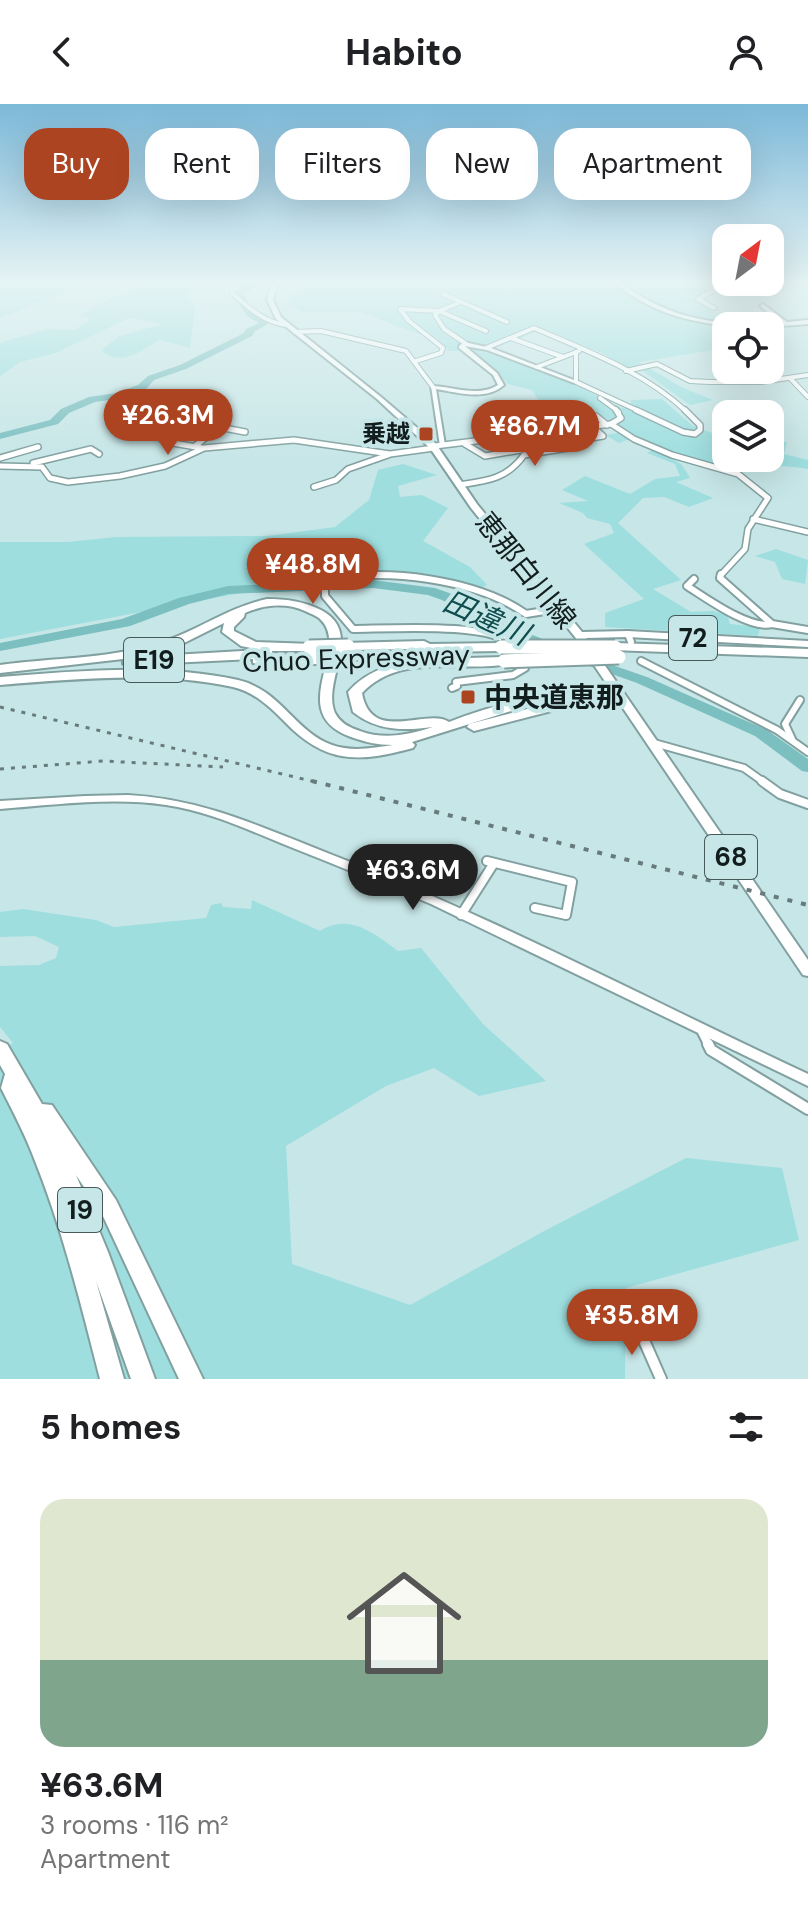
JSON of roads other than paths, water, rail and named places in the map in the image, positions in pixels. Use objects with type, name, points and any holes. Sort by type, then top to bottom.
[{"type":"highway","points":[[0,670],[161,647],[192,635],[240,608],[286,603],[317,610],[333,628],[337,640],[324,703],[327,712],[341,728],[370,739],[395,740],[443,730],[473,718]]},
{"type":"highway","points":[[307,652],[248,644],[233,637],[228,626],[237,615],[259,608],[295,608],[313,616],[327,630],[328,639],[316,701],[321,719],[330,729],[359,743],[402,747]]},
{"type":"highway","name":"Chuo Expressway","points":[[0,670],[450,647],[502,654]]},
{"type":"highway","name":"Chuo Expressway","points":[[348,651],[502,654]]},
{"type":"highway","name":"Chuo Expressway","points":[[0,680],[307,652]]},
{"type":"highway","points":[[617,652],[808,660]]},
{"type":"highway","points":[[617,689],[559,696],[473,718],[412,726],[388,725],[364,715],[354,696],[368,678],[391,669],[502,654],[808,653]]},
{"type":"highway","points":[[0,680],[110,675],[222,682],[249,688],[266,696],[308,738],[335,750],[375,753],[617,689]]},
{"type":"highway","name":"19","points":[[0,1049],[29,1094],[64,1168],[143,1379]]},
{"type":"highway","name":"19","points":[[0,1060],[63,1185],[134,1379]]},
{"type":"highway","points":[[12,1080],[11,1088],[48,1164],[71,1228],[112,1379]]},
{"type":"highway","points":[[29,1094],[37,1097],[109,1207],[191,1379]]},
{"type":"main road","name":"恵那白川線","points":[[308,342],[436,446],[459,485],[579,635],[808,971]]},
{"type":"main road","name":"72","points":[[579,635],[808,644]]},
{"type":"street","points":[[370,342],[406,351],[433,387],[436,446]]},
{"type":"street","points":[[416,361],[441,353],[443,348],[438,342]]},
{"type":"street","points":[[486,348],[500,342]]},
{"type":"street","points":[[523,342],[563,357]]},
{"type":"street","points":[[433,387],[485,393],[500,387],[495,374],[461,347],[465,343],[576,382],[683,432],[695,434],[700,430],[691,415],[626,371],[603,356],[568,342]]},
{"type":"street","points":[[537,367],[585,350]]},
{"type":"street","points":[[576,352],[576,382]]},
{"type":"street","points":[[626,371],[657,364],[690,381],[712,381]]},
{"type":"street","points":[[784,379],[808,375]]},
{"type":"street","points":[[790,378],[808,397]]},
{"type":"street","points":[[784,381],[797,387]]},
{"type":"street","points":[[314,487],[336,480],[350,467],[390,454],[609,425],[621,418],[620,413],[592,391]]},
{"type":"street","points":[[478,440],[477,431],[596,416],[634,439],[672,455],[740,475],[768,498],[753,519],[745,549],[721,573],[720,578],[772,624]]},
{"type":"street","points":[[459,485],[481,482],[513,471],[524,455],[568,448],[535,435],[524,425]]},
{"type":"street","points":[[194,447],[219,427],[245,432]]},
{"type":"street","points":[[465,444],[485,456],[603,436],[593,427]]},
{"type":"street","points":[[144,428],[167,442],[194,447],[301,440],[390,454]]},
{"type":"street","points":[[0,458],[38,447]]},
{"type":"street","points":[[0,466],[42,467],[55,481],[83,481],[165,466],[204,448]]},
{"type":"street","points":[[26,465],[91,449],[99,454]]},
{"type":"street","points":[[753,519],[808,532]]},
{"type":"street","points":[[452,688],[457,686],[456,682],[513,675],[525,668],[526,663],[510,641],[480,630],[353,629],[325,596],[325,581],[355,576],[404,578],[495,596],[526,614],[557,609]]},
{"type":"street","points":[[694,579],[687,586],[707,600],[764,626],[772,624],[808,630]]},
{"type":"street","points":[[641,661],[777,730],[808,752]]},
{"type":"street","points":[[793,741],[785,724],[800,700]]},
{"type":"street","points":[[654,743],[744,768],[780,794],[808,804]]},
{"type":"street","points":[[0,805],[103,799],[173,802],[372,873],[608,982],[702,1032],[808,1080]]},
{"type":"street","points":[[461,915],[491,862],[572,882],[566,915],[535,908]]},
{"type":"street","points":[[702,1032],[711,1050],[808,1109]]},
{"type":"street","points":[[635,1320],[661,1379]]},
{"type":"waterway","points":[[0,436],[54,422],[65,411],[93,399],[118,396],[142,387],[151,378],[183,367],[232,342]]},
{"type":"waterway","name":"田違川","points":[[0,647],[125,623],[184,601],[228,590],[373,584],[430,591],[447,597],[484,621],[556,649]]},
{"type":"waterway","name":"田違川","points":[[586,660],[642,680],[761,733],[808,767]]},
{"type":"railway","points":[[0,707],[320,783]]},
{"type":"railway","points":[[0,769],[103,761],[223,767]]},
{"type":"railway","points":[[312,781],[320,783]]},
{"type":"railway","points":[[320,783],[808,905]]},
{"type":"place","name":"乗越","points":[[426,434]]},
{"type":"place","name":"中央道恵那","points":[[468,697]]}]
